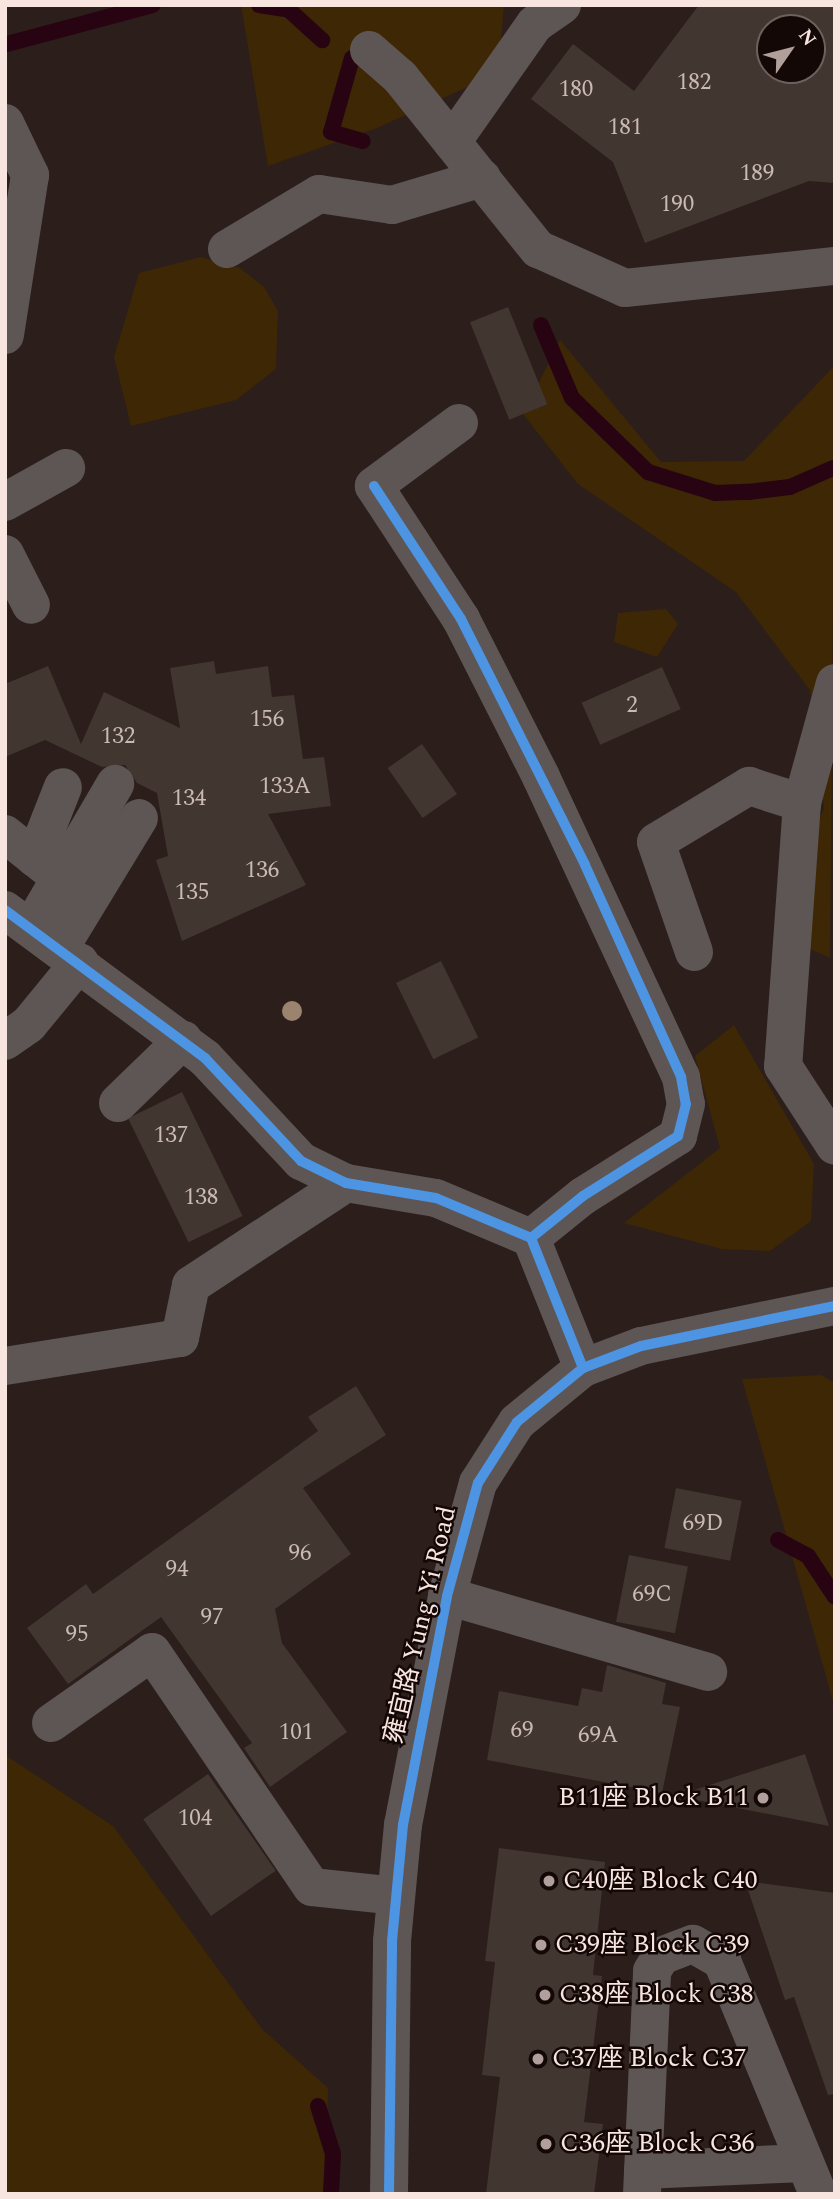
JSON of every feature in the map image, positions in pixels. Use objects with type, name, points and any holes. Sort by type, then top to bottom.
[{"type":"street","points":[[452,142],[536,24],[562,5]]},
{"type":"street","points":[[369,50],[452,142],[538,249],[625,288],[835,266]]},
{"type":"street","points":[[5,124],[30,175],[5,335]]},
{"type":"street","points":[[227,248],[318,194],[391,205],[482,178]]},
{"type":"street","points":[[459,423],[374,486],[461,619],[585,865],[681,1077],[686,1104],[678,1136],[591,1190],[531,1238]]},
{"type":"street","points":[[5,502],[66,468]]},
{"type":"street","points":[[5,554],[31,605]]},
{"type":"street","points":[[835,683],[802,803],[783,1066],[835,1146]]},
{"type":"street","points":[[48,868],[115,784]]},
{"type":"street","points":[[694,952],[656,842],[749,786],[802,803]]},
{"type":"street","points":[[5,1041],[29,1024],[44,937],[48,868],[63,787]]},
{"type":"street","points":[[44,937],[139,818]]},
{"type":"street","points":[[5,834],[48,868]]},
{"type":"street","points":[[44,937],[183,1040],[301,1161],[346,1183],[436,1198],[531,1238],[583,1368]]},
{"type":"street","points":[[118,1103],[183,1040]]},
{"type":"street","points":[[5,1366],[180,1338],[191,1285],[346,1183]]},
{"type":"street","name":"雍宜路 Yung Yi Road","points":[[388,2194],[396,1896],[422,1710],[447,1596],[478,1483],[496,1451],[543,1395],[583,1368],[641,1346],[835,1306]]},
{"type":"street","points":[[447,1596],[708,1672]]},
{"type":"street","points":[[51,1723],[152,1653],[312,1886],[396,1896]]},
{"type":"street","points":[[693,1944],[722,1961],[812,2178],[642,2182],[652,1971],[668,1951],[693,1944]]},
{"type":"shaded area","points":[[241,5],[504,5],[498,73],[377,128],[268,166]]},
{"type":"shaded area","points":[[201,257],[240,268],[264,287],[278,311],[276,369],[236,400],[131,426],[114,357],[139,273]]},
{"type":"shaded area","points":[[560,340],[661,462],[744,461],[835,365],[830,958],[776,933],[824,808],[810,690],[736,592],[578,484],[523,414]]},
{"type":"shaded area","points":[[666,609],[678,624],[657,657],[614,642],[618,613]]},
{"type":"shaded area","points":[[734,1025],[814,1164],[811,1221],[770,1251],[722,1249],[624,1223],[720,1148],[695,1056]]},
{"type":"shaded area","points":[[821,1375],[835,1383],[835,1708],[742,1379]]},
{"type":"shaded area","points":[[5,1755],[113,1826],[262,2029],[328,2088],[325,2194],[5,2194]]},
{"type":"building","points":[[699,5],[835,5],[835,183],[809,181],[645,243],[613,162],[531,99],[573,44],[634,91]]},
{"type":"building","points":[[508,307],[547,404],[509,420],[470,322]]},
{"type":"building","points":[[214,661],[216,674],[268,666],[272,697],[294,695],[303,759],[324,757],[331,806],[268,814],[306,885],[182,941],[156,860],[168,856],[157,793],[137,783],[125,765],[102,767],[45,740],[5,757],[5,684],[48,666],[81,744],[104,692],[180,728],[170,668]]},
{"type":"building","points":[[662,667],[681,709],[600,745],[582,703]]},
{"type":"building","points":[[422,744],[457,794],[423,818],[388,768]]},
{"type":"building","points":[[441,961],[478,1037],[433,1059],[396,983]]},
{"type":"building","points":[[182,1092],[242,1216],[189,1242],[128,1118]]},
{"type":"building","points":[[356,1386],[386,1435],[303,1488],[351,1554],[275,1609],[282,1643],[347,1732],[270,1787],[244,1748],[252,1743],[161,1617],[68,1684],[27,1628],[86,1584],[93,1594],[318,1431],[308,1417]]},
{"type":"building","points":[[676,1488],[742,1501],[730,1561],[664,1548]]},
{"type":"building","points":[[629,1555],[688,1566],[675,1633],[616,1622]]},
{"type":"building","points":[[607,1665],[666,1683],[662,1704],[680,1707],[662,1793],[487,1760],[499,1691],[578,1706],[582,1688],[602,1692]]},
{"type":"building","name":"B11座 Block B11","points":[[805,1754],[829,1826],[676,1796]]},
{"type":"building","points":[[208,1774],[276,1871],[211,1916],[143,1819]]},
{"type":"building","points":[[499,1848],[605,1862],[593,1975],[602,1976],[584,2122],[603,2124],[594,2194],[486,2194],[500,2077],[482,2075],[495,1962],[485,1961]]},
{"type":"building","points":[[745,1881],[835,1893],[835,2094],[828,2095],[794,1997],[785,2000]]},
{"type":"waterway","points":[[7,44],[153,5]]},
{"type":"waterway","points":[[259,5],[289,10],[322,40]]},
{"type":"waterway","points":[[352,58],[331,132],[363,141]]},
{"type":"waterway","points":[[541,325],[572,398],[648,472],[715,493],[790,487],[833,468]]},
{"type":"waterway","points":[[778,1540],[808,1556],[835,1597]]},
{"type":"waterway","points":[[318,2106],[333,2154],[331,2194]]},
{"type":"cycle path","points":[[374,486],[461,619],[585,865],[681,1077],[686,1104],[678,1136],[583,1196],[531,1238]]},
{"type":"cycle path","points":[[5,910],[205,1058],[301,1161],[346,1183],[436,1198],[531,1238],[583,1368]]},
{"type":"cycle path","points":[[389,2194],[392,1941],[403,1825],[447,1596],[478,1483],[517,1422],[583,1368],[641,1346],[835,1306]]},
{"type":"place","name":"B11座 Block B11","points":[[763,1798]]},
{"type":"place","name":"C40座 Block C40","points":[[549,1881]]},
{"type":"place","name":"C39座 Block C39","points":[[541,1945]]},
{"type":"place","name":"C38座 Block C38","points":[[545,1995]]},
{"type":"place","name":"C37座 Block C37","points":[[538,2059]]},
{"type":"place","name":"C36座 Block C36","points":[[546,2144]]}]
